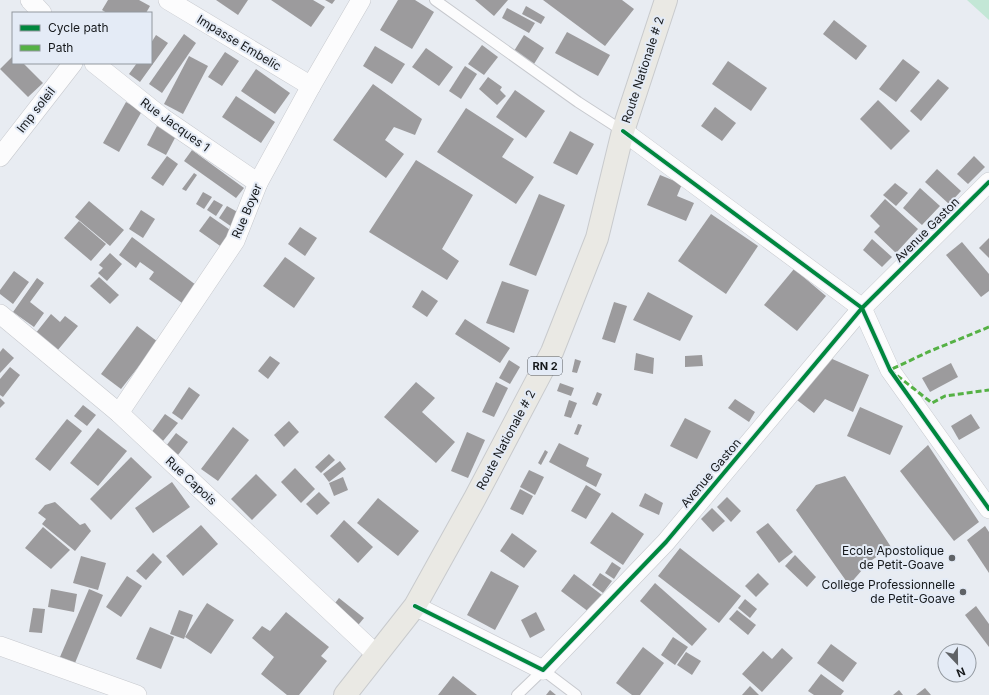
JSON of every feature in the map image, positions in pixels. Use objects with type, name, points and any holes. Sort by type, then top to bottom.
[{"type":"main road","name":"Route Nationale # 2","points":[[346,695],[415,606],[475,498],[552,352],[597,238],[623,131],[666,0]]},
{"type":"street","points":[[30,0],[41,12]]},
{"type":"street","name":"Impasse Embelic","points":[[168,0],[311,86]]},
{"type":"street","name":"Rue Boyer","points":[[120,413],[235,241],[258,183],[311,86],[361,0]]},
{"type":"street","name":"Imp soleil","points":[[0,156],[72,64]]},
{"type":"street","name":"Rue Jacques 1","points":[[95,64],[163,118],[258,183]]},
{"type":"street","points":[[623,131],[862,308],[890,370],[989,509]]},
{"type":"street","name":"Avenue Gaston","points":[[543,670],[666,542],[862,308],[989,182]]},
{"type":"street","name":"Rue Capois","points":[[0,314],[120,413],[377,655]]},
{"type":"street","points":[[415,606],[543,670]]},
{"type":"street","points":[[0,646],[137,695]]},
{"type":"lane","points":[[435,0],[578,102],[623,131]]},
{"type":"lane","points":[[517,695],[543,670],[576,695]]},
{"type":"green space","points":[[967,0],[989,0],[989,20]]},
{"type":"building","points":[[108,0],[139,0],[150,6],[147,12],[105,12],[102,10]]},
{"type":"building","points":[[216,0],[248,0],[238,15]]},
{"type":"building","points":[[271,0],[313,0],[325,7],[311,27]]},
{"type":"building","points":[[325,0],[335,0],[332,4]]},
{"type":"building","points":[[398,0],[415,0],[434,12],[412,49],[380,30]]},
{"type":"building","points":[[475,0],[508,0],[494,16]]},
{"type":"building","points":[[543,0],[622,0],[634,9],[605,46]]},
{"type":"building","points":[[526,6],[545,17],[541,24],[522,14]]},
{"type":"building","points":[[507,8],[535,23],[529,33],[502,18]]},
{"type":"building","points":[[834,20],[867,46],[856,60],[823,34]]},
{"type":"building","points":[[567,32],[610,55],[598,76],[555,53]]},
{"type":"building","points":[[184,34],[196,43],[162,93],[149,84]]},
{"type":"building","points":[[156,35],[168,43],[140,82],[129,74],[136,64],[152,64],[152,41]]},
{"type":"building","points":[[524,35],[544,48],[534,64],[514,51]]},
{"type":"building","points":[[482,45],[498,57],[484,75],[468,64]]},
{"type":"building","points":[[375,46],[405,64],[392,84],[363,66]]},
{"type":"building","points":[[426,48],[453,67],[439,86],[412,67]]},
{"type":"building","points":[[225,52],[239,61],[222,86],[208,77]]},
{"type":"building","points":[[189,56],[208,66],[183,114],[164,104]]},
{"type":"building","points":[[12,57],[12,64],[24,64],[43,83],[28,97],[0,69]]},
{"type":"building","points":[[903,59],[920,72],[896,102],[879,89]]},
{"type":"building","points":[[728,61],[767,88],[751,111],[712,84]]},
{"type":"building","points":[[465,66],[477,74],[461,99],[449,91]]},
{"type":"building","points":[[256,69],[290,93],[275,114],[241,91]]},
{"type":"building","points":[[488,77],[502,87],[500,90],[506,96],[497,105],[479,89]]},
{"type":"building","points":[[938,79],[949,88],[921,121],[910,111]]},
{"type":"building","points":[[373,84],[422,119],[415,135],[394,127],[385,140],[404,154],[386,178],[333,140]]},
{"type":"building","points":[[515,90],[545,111],[526,138],[496,117]]},
{"type":"building","points":[[236,96],[275,122],[261,143],[222,117]]},
{"type":"building","points":[[878,100],[910,131],[891,150],[860,119]]},
{"type":"building","points":[[126,102],[142,111],[119,152],[103,143]]},
{"type":"building","points":[[715,107],[736,123],[722,141],[701,126]]},
{"type":"building","points":[[466,108],[514,139],[502,157],[534,177],[516,204],[437,152]]},
{"type":"building","points":[[157,126],[176,136],[166,155],[147,145]]},
{"type":"building","points":[[570,131],[594,144],[577,175],[553,163]]},
{"type":"building","points":[[192,150],[244,188],[236,198],[184,161]]},
{"type":"building","points":[[167,156],[178,164],[163,186],[151,178]]},
{"type":"building","points":[[974,156],[985,167],[968,184],[957,174]]},
{"type":"building","points":[[416,160],[473,195],[442,249],[459,261],[447,280],[369,232]]},
{"type":"building","points":[[937,169],[961,191],[949,204],[925,182]]},
{"type":"building","points":[[194,173],[197,175],[186,191],[182,189]]},
{"type":"building","points":[[660,175],[682,184],[677,196],[694,203],[686,221],[647,205]]},
{"type":"building","points":[[895,183],[908,193],[896,206],[883,195]]},
{"type":"building","points":[[920,188],[940,206],[922,225],[903,208]]},
{"type":"building","points":[[203,192],[212,197],[204,209],[196,204]]},
{"type":"building","points":[[539,194],[565,205],[536,276],[509,265]]},
{"type":"building","points":[[885,199],[918,229],[896,253],[874,232],[880,226],[870,216]]},
{"type":"building","points":[[214,200],[223,205],[216,216],[207,210]]},
{"type":"building","points":[[89,201],[124,230],[110,246],[75,217]]},
{"type":"building","points":[[227,206],[241,214],[232,227],[219,218]]},
{"type":"building","points":[[141,210],[155,219],[143,238],[129,229]]},
{"type":"building","points":[[711,214],[758,246],[726,294],[678,261]]},
{"type":"building","points":[[210,216],[233,232],[223,248],[199,231]]},
{"type":"building","points":[[79,221],[106,244],[91,261],[64,238]]},
{"type":"building","points":[[300,227],[317,238],[305,256],[288,244]]},
{"type":"building","points":[[132,237],[196,285],[182,303],[149,279],[154,272],[140,262],[136,268],[119,255]]},
{"type":"building","points":[[989,238],[989,258],[979,248]]},
{"type":"building","points":[[872,239],[892,257],[882,267],[863,250]]},
{"type":"building","points":[[962,242],[989,274],[989,291],[981,297],[946,255]]},
{"type":"building","points":[[110,253],[122,264],[107,281],[98,273],[103,268],[99,265]]},
{"type":"building","points":[[285,257],[315,278],[294,308],[263,286]]},
{"type":"building","points":[[794,269],[826,296],[797,331],[764,305]]},
{"type":"building","points":[[14,271],[29,282],[13,304],[0,294],[0,290]]},
{"type":"building","points":[[99,277],[119,295],[110,304],[90,286]]},
{"type":"building","points":[[37,278],[44,283],[30,302],[44,313],[34,327],[13,312]]},
{"type":"building","points":[[502,281],[529,290],[514,333],[486,323]]},
{"type":"building","points":[[422,290],[438,301],[427,317],[412,307]]},
{"type":"building","points":[[648,292],[693,316],[680,341],[633,320]]},
{"type":"building","points":[[614,302],[627,306],[615,343],[602,339]]},
{"type":"building","points":[[51,314],[60,322],[65,316],[78,326],[57,351],[35,334]]},
{"type":"building","points":[[465,319],[510,348],[500,363],[455,334]]},
{"type":"building","points":[[137,326],[158,342],[121,389],[101,374]]},
{"type":"building","points":[[3,348],[14,358],[0,373],[0,352]]},
{"type":"building","points":[[636,353],[654,358],[653,374],[634,370]]},
{"type":"building","points":[[702,355],[703,366],[685,367],[685,356]]},
{"type":"building","points":[[270,356],[280,363],[268,379],[258,371]]},
{"type":"building","points":[[830,358],[869,375],[853,412],[825,399],[814,413],[797,400]]},
{"type":"building","points":[[575,359],[581,361],[577,373],[572,372]]},
{"type":"building","points":[[509,360],[520,367],[510,384],[499,378]]},
{"type":"building","points":[[951,363],[958,377],[930,392],[922,378]]},
{"type":"building","points":[[10,367],[20,375],[3,397],[0,395],[0,379]]},
{"type":"building","points":[[416,382],[435,398],[422,412],[455,442],[436,463],[384,417]]},
{"type":"building","points":[[496,382],[508,388],[494,417],[482,412]]},
{"type":"building","points":[[560,383],[574,388],[571,396],[557,391]]},
{"type":"building","points":[[189,387],[200,395],[182,420],[172,413]]},
{"type":"building","points":[[597,392],[602,394],[597,406],[592,404]]},
{"type":"building","points":[[0,398],[5,403],[0,408]]},
{"type":"building","points":[[735,399],[755,412],[749,422],[728,408]]},
{"type":"building","points":[[569,400],[577,403],[571,418],[564,416]]},
{"type":"building","points":[[83,405],[96,415],[87,426],[74,416]]},
{"type":"building","points":[[860,407],[903,426],[890,455],[847,436]]},
{"type":"building","points":[[165,414],[178,423],[163,441],[151,433]]},
{"type":"building","points":[[971,414],[980,428],[959,440],[951,426]]},
{"type":"building","points":[[685,418],[711,431],[697,459],[670,446]]},
{"type":"building","points":[[67,419],[82,431],[50,471],[35,459]]},
{"type":"building","points":[[289,421],[299,432],[284,447],[274,435]]},
{"type":"building","points":[[578,424],[582,425],[578,435],[574,434]]},
{"type":"building","points":[[233,427],[249,440],[218,481],[201,469]]},
{"type":"building","points":[[98,428],[127,451],[98,486],[70,463]]},
{"type":"building","points":[[467,432],[485,440],[468,478],[451,471]]},
{"type":"building","points":[[176,433],[188,442],[178,455],[166,446]]},
{"type":"building","points":[[559,443],[589,458],[586,466],[602,474],[596,487],[549,462]]},
{"type":"building","points":[[928,445],[979,522],[954,541],[900,471]]},
{"type":"building","points":[[545,450],[548,452],[541,465],[538,463]]},
{"type":"building","points":[[329,454],[335,460],[321,473],[315,467]]},
{"type":"building","points":[[131,457],[152,477],[111,520],[90,499]]},
{"type":"building","points":[[340,461],[346,469],[329,482],[323,474]]},
{"type":"building","points":[[295,468],[315,489],[301,503],[281,482]]},
{"type":"building","points":[[529,470],[544,477],[535,495],[520,487]]},
{"type":"building","points":[[256,474],[277,495],[252,520],[231,499]]},
{"type":"building","points":[[845,476],[891,547],[869,562],[849,585],[796,510],[816,485]]},
{"type":"building","points":[[343,477],[348,490],[334,496],[329,483]]},
{"type":"building","points":[[172,482],[190,507],[153,533],[135,508]]},
{"type":"building","points":[[586,485],[601,494],[586,519],[571,511]]},
{"type":"building","points":[[520,489],[533,496],[523,515],[510,509]]},
{"type":"building","points":[[319,492],[330,503],[317,515],[306,504]]},
{"type":"building","points":[[645,493],[663,503],[659,515],[639,506]]},
{"type":"building","points":[[727,497],[741,511],[731,522],[717,507]]},
{"type":"building","points":[[378,498],[419,531],[398,556],[357,523]]},
{"type":"building","points":[[55,502],[80,525],[85,523],[91,531],[75,551],[42,524],[46,519],[38,513],[45,505]]},
{"type":"building","points":[[712,508],[725,521],[713,532],[701,519]]},
{"type":"building","points":[[612,512],[644,534],[623,565],[590,543]]},
{"type":"building","points":[[344,520],[373,547],[358,563],[330,536]]},
{"type":"building","points":[[768,523],[793,552],[779,563],[756,532]]},
{"type":"building","points":[[201,525],[218,544],[183,576],[166,556]]},
{"type":"building","points":[[985,526],[989,532],[989,573],[967,540]]},
{"type":"building","points":[[43,527],[70,550],[51,569],[25,548]]},
{"type":"building","points":[[512,533],[537,551],[524,568],[500,551]]},
{"type":"building","points":[[680,548],[741,596],[719,623],[658,576]]},
{"type":"building","points":[[153,553],[162,562],[146,580],[136,571]]},
{"type":"building","points":[[795,555],[816,577],[807,587],[785,566]]},
{"type":"building","points":[[81,556],[106,563],[98,590],[73,583]]},
{"type":"building","points":[[612,562],[621,568],[614,579],[605,573]]},
{"type":"building","points":[[491,571],[519,586],[495,630],[467,615]]},
{"type":"building","points":[[600,573],[612,581],[603,593],[592,585]]},
{"type":"building","points":[[758,573],[769,584],[756,597],[745,586]]},
{"type":"building","points":[[574,574],[602,595],[589,612],[561,591]]},
{"type":"building","points":[[127,576],[142,586],[121,617],[106,607]]},
{"type":"building","points":[[655,583],[707,629],[692,646],[640,601]]},
{"type":"building","points":[[51,589],[77,594],[74,612],[48,607]]},
{"type":"building","points":[[89,589],[103,595],[75,663],[60,657]]},
{"type":"building","points":[[339,598],[364,618],[349,636],[324,617]]},
{"type":"building","points":[[745,599],[757,609],[750,618],[738,608]]},
{"type":"building","points":[[207,603],[234,620],[211,654],[185,637]]},
{"type":"building","points":[[976,606],[989,624],[989,647],[965,615]]},
{"type":"building","points":[[33,608],[45,609],[42,633],[29,632]]},
{"type":"building","points":[[179,610],[193,615],[184,639],[170,634]]},
{"type":"building","points":[[737,610],[756,625],[748,635],[729,619]]},
{"type":"building","points":[[286,612],[329,647],[321,656],[327,661],[299,695],[287,695],[261,674],[274,657],[252,638],[262,626],[270,631]]},
{"type":"building","points":[[536,612],[545,630],[530,638],[521,620]]},
{"type":"building","points":[[150,627],[174,637],[161,669],[136,659]]},
{"type":"building","points":[[673,637],[688,647],[675,665],[661,655]]},
{"type":"building","points":[[831,644],[857,663],[843,682],[817,663]]},
{"type":"building","points":[[643,647],[664,663],[640,695],[632,695],[616,683]]},
{"type":"building","points":[[782,648],[793,658],[762,692],[742,674],[763,651],[772,659]]},
{"type":"building","points":[[686,652],[701,661],[692,675],[677,665]]},
{"type":"building","points":[[821,674],[844,691],[841,695],[814,695],[808,691]]},
{"type":"building","points":[[453,676],[477,695],[438,695]]},
{"type":"building","points":[[750,686],[759,695],[742,695]]},
{"type":"building","points":[[925,688],[931,695],[916,695]]},
{"type":"building","points":[[550,690],[556,695],[546,695]]},
{"type":"building","points":[[899,690],[903,695],[893,695]]},
{"type":"marked path","points":[[989,327],[928,352],[890,370],[932,403],[945,396],[989,390]]},
{"type":"cycle path","points":[[623,131],[862,308],[890,370],[989,509]]},
{"type":"cycle path","points":[[415,606],[543,670],[666,542],[862,308],[989,182]]},
{"type":"place","name":"Ecole Apostolique de Petit-Goave","points":[[952,558]]},
{"type":"place","name":"College Professionnelle de Petit-Goave","points":[[963,592]]}]
